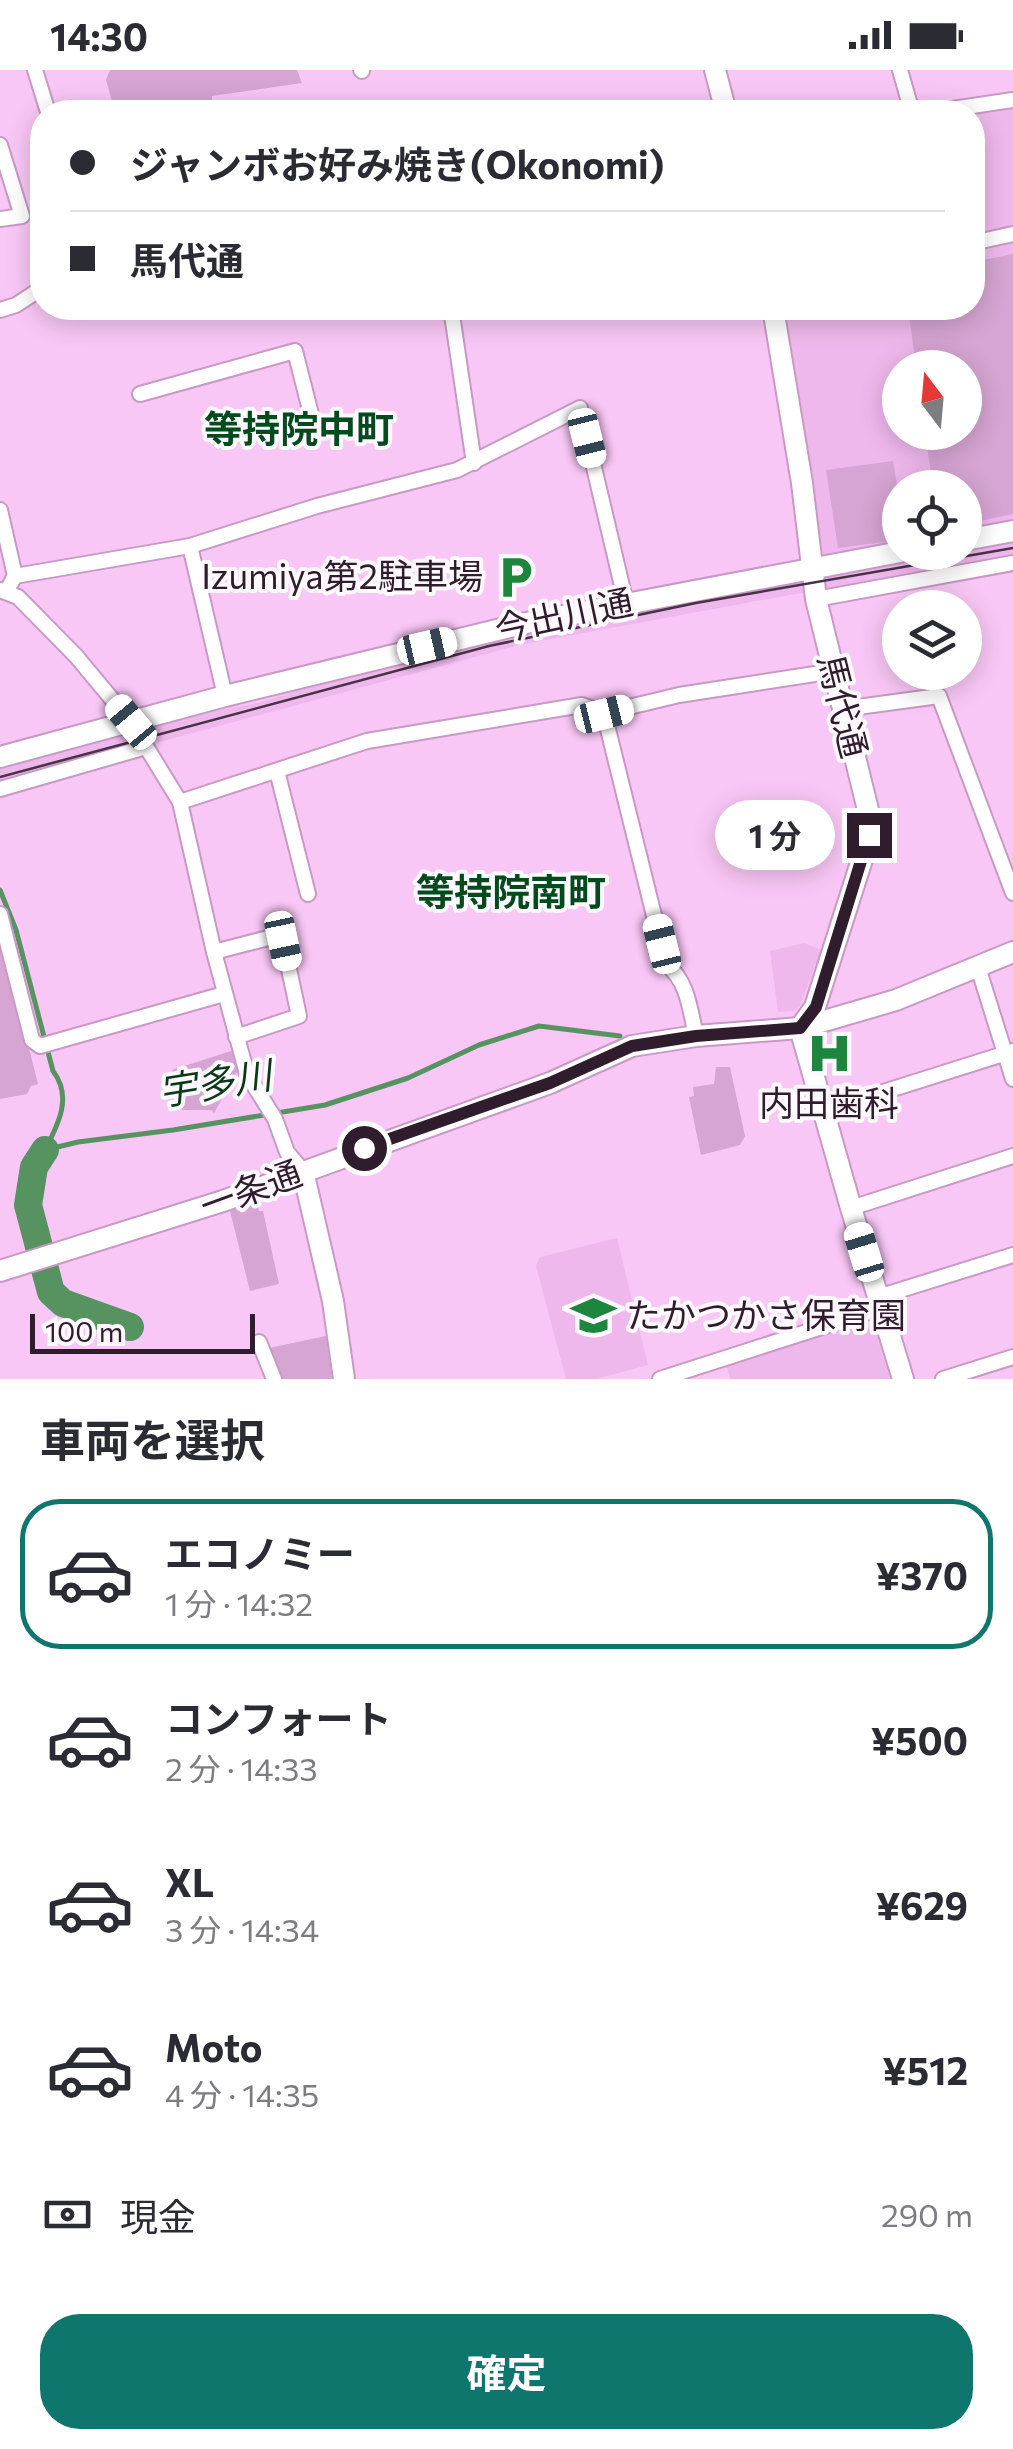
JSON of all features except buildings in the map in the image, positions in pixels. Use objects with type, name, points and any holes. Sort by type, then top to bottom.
[{"type":"street","points":[[35,70],[44,100]]},
{"type":"street","points":[[715,70],[723,100]]},
{"type":"street","points":[[900,70],[909,100]]},
{"type":"street","points":[[985,104],[1013,100]]},
{"type":"street","points":[[0,145],[22,216],[0,219]]},
{"type":"street","points":[[985,240],[1013,234]]},
{"type":"street","points":[[0,310],[30,296]]},
{"type":"street","points":[[453,320],[474,463]]},
{"type":"street","name":"馬代通","points":[[775,320],[816,599],[870,818],[869,835],[816,1007],[800,1028]]},
{"type":"street","points":[[140,394],[294,352],[313,422]]},
{"type":"street","points":[[344,1379],[333,1301],[304,1171],[286,1152],[272,1115],[247,1074],[224,994],[180,802],[131,722],[76,656],[18,598],[3,590],[15,576],[190,546],[474,463],[580,408],[626,603]]},
{"type":"street","points":[[0,510],[15,576]]},
{"type":"street","points":[[982,537],[1013,531]]},
{"type":"street","points":[[190,546],[225,696]]},
{"type":"street","name":"今出川通","points":[[0,757],[469,636],[882,555]]},
{"type":"street","points":[[816,599],[1013,563]]},
{"type":"street","points":[[180,802],[367,741],[582,704],[604,714],[678,695],[834,671]]},
{"type":"street","points":[[842,708],[939,696],[1013,892]]},
{"type":"street","points":[[604,714],[666,964],[679,974],[696,1036]]},
{"type":"street","points":[[0,789],[146,747]]},
{"type":"street","points":[[277,771],[308,894]]},
{"type":"street","points":[[0,914],[32,1040],[47,1045],[224,994]]},
{"type":"street","points":[[214,952],[272,937],[283,941],[299,1016],[236,1038]]},
{"type":"street","name":"一条通","points":[[0,1271],[158,1223],[550,1083],[632,1046],[696,1036],[800,1028],[896,1000],[1013,952]]},
{"type":"street","points":[[978,967],[1009,1052],[1013,1079]]},
{"type":"street","points":[[800,1028],[850,1208],[904,1379]]},
{"type":"street","points":[[823,1111],[1009,1052]]},
{"type":"street","points":[[850,1208],[1013,1156]]},
{"type":"street","points":[[660,1379],[1013,1255]]},
{"type":"street","points":[[258,1342],[274,1379]]},
{"type":"street","points":[[944,1379],[1013,1357]]},
{"type":"shaded area","points":[[110,70],[297,70],[302,83],[212,96],[212,100],[112,100],[106,80]]},
{"type":"shaded area","points":[[1013,107],[1013,227],[985,233],[985,111]]},
{"type":"shaded area","points":[[1013,239],[1013,521],[982,527],[982,470],[882,470],[882,547],[830,557],[816,550],[803,426],[786,320],[985,320],[985,245]]},
{"type":"shaded area","points":[[1013,254],[1013,514],[982,520],[982,470],[930,470],[928,450],[982,450],[982,350],[914,350],[910,320],[985,320],[985,260]]},
{"type":"shaded area","points":[[893,461],[894,470],[882,470],[882,542],[838,548],[826,470]]},
{"type":"shaded area","points":[[1013,539],[1013,554],[982,560],[982,545]]},
{"type":"shaded area","points":[[882,564],[882,570],[926,570],[519,645],[0,785],[0,763],[120,729],[257,703],[495,637]]},
{"type":"shaded area","points":[[0,933],[38,1084],[31,1086],[27,1094],[0,1099]]},
{"type":"shaded area","points":[[804,943],[821,950],[800,1006],[794,1011],[778,1012],[770,951]]},
{"type":"shaded area","points":[[234,1050],[237,1072],[214,1113],[182,1110],[172,1070]]},
{"type":"shaded area","points":[[716,1067],[730,1067],[745,1136],[740,1145],[701,1155],[689,1097],[694,1096],[693,1087],[714,1084]]},
{"type":"shaded area","points":[[255,1196],[259,1211],[263,1211],[279,1284],[250,1291],[229,1207]]},
{"type":"shaded area","name":"たかつかさ保育園","points":[[617,1238],[648,1365],[597,1379],[566,1379],[536,1266],[540,1257]]},
{"type":"shaded area","points":[[862,1322],[875,1330],[890,1379],[730,1379],[726,1365]]},
{"type":"shaded area","points":[[326,1336],[332,1379],[281,1379],[269,1348]]},
{"type":"waterway","points":[[0,890],[16,930],[53,1071],[62,1091],[59,1121],[45,1150]]},
{"type":"waterway","name":"宇多川","points":[[45,1150],[325,1105],[408,1078],[479,1045],[539,1026],[620,1036]]},
{"type":"waterway","name":"宇多川","points":[[45,1150],[34,1167],[28,1205],[51,1292],[63,1303],[130,1327]]},
{"type":"tram line","points":[[0,777],[489,646],[696,603],[1013,548]]},
{"type":"place","name":"Izumiya第2駐車場","points":[[516,577]]},
{"type":"place","name":"内田歯科","points":[[829,1054]]},
{"type":"place","name":"たかつかさ保育園","points":[[593,1316]]},
{"type":"district","name":"等持院中町","points":[[299,430]]},
{"type":"district","name":"等持院南町","points":[[511,893]]},
{"type":"route","points":[[364,1148],[550,1083],[632,1046],[696,1036],[800,1028],[816,1007],[869,835]]}]
